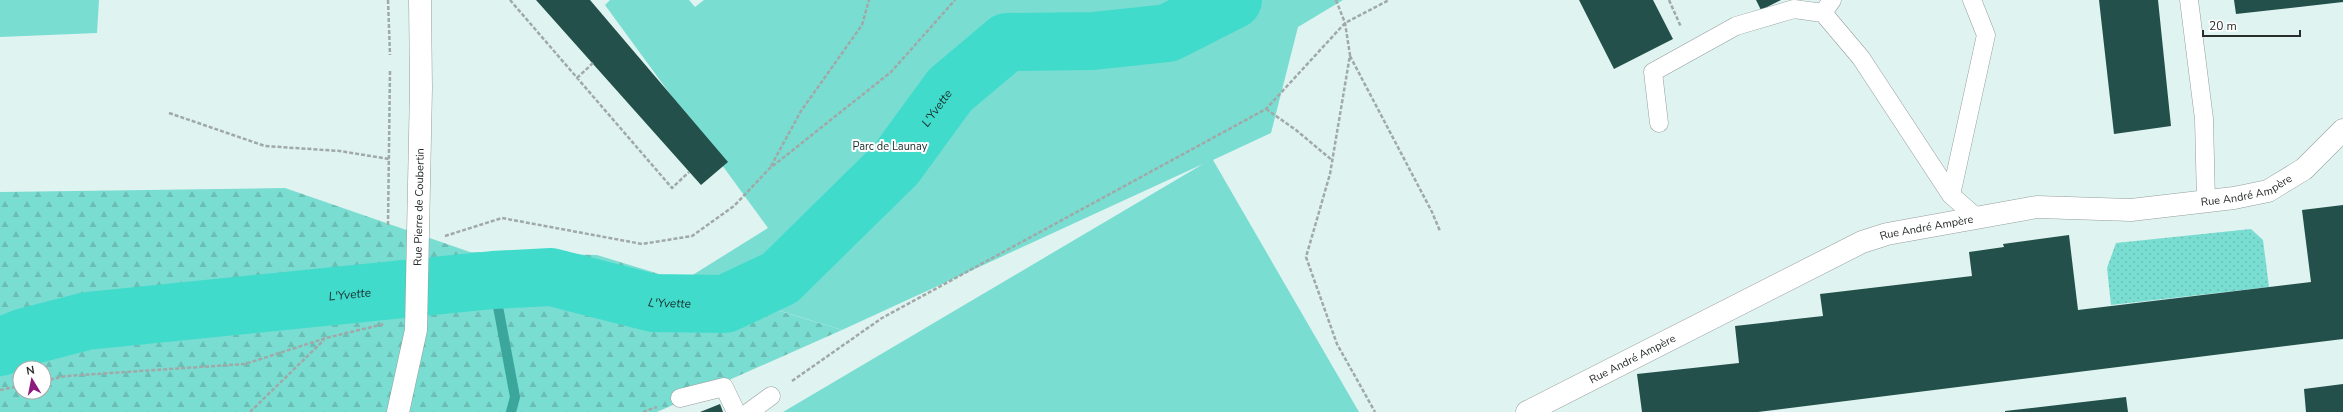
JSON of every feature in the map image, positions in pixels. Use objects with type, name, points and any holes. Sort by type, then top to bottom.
[{"type":"street","name":"Rue Pierre de Coubertin","points":[[398,412],[416,330],[416,248],[421,88],[420,0]]},
{"type":"street","name":"Rue André Ampère","points":[[1538,409],[1862,242],[1887,234],[2037,207],[2131,210],[2206,202],[2268,190],[2304,170],[2343,130]]},
{"type":"lane","points":[[1951,195],[1986,35],[1972,0]]},
{"type":"lane","points":[[2189,0],[2204,119],[2206,202]]},
{"type":"lane","points":[[1659,122],[1653,72],[1736,26],[1794,9],[1828,6],[1951,195],[1977,218]]},
{"type":"lane","points":[[680,398],[724,387],[736,412]]},
{"type":"lane","points":[[749,412],[771,396]]},
{"type":"path","points":[[388,0],[391,62],[388,227]]},
{"type":"path","points":[[510,0],[672,188],[689,172]]},
{"type":"path","points":[[769,169],[801,111],[862,25],[869,0]]},
{"type":"path","points":[[416,248],[460,230],[502,218],[642,244],[692,236],[734,206],[769,169],[891,72],[955,0]]},
{"type":"path","points":[[1336,0],[1345,23],[1350,55],[1333,161],[1306,257],[1337,344],[1375,412]]},
{"type":"path","points":[[771,396],[882,318],[1266,109],[1345,23],[1389,0]]},
{"type":"path","points":[[1350,55],[1432,212],[1440,231]]},
{"type":"path","points":[[577,78],[593,63]]},
{"type":"path","points":[[1266,109],[1296,130],[1333,161]]},
{"type":"path","points":[[169,113],[265,146],[340,151],[389,159],[419,159]]},
{"type":"path","points":[[52,379],[66,376],[245,364],[326,338],[384,324]]},
{"type":"path","points":[[250,412],[326,338]]},
{"type":"path","points":[[0,390],[12,388]]},
{"type":"shaded area","points":[[0,0],[2343,0],[2343,412],[0,412]]},
{"type":"green space","points":[[0,0],[99,0],[97,33],[0,37]]},
{"type":"green space","name":"Parc de Launay","points":[[610,0],[689,0],[695,7],[704,0],[1343,0],[1298,27],[1271,133],[1213,160],[1359,412],[783,412],[1203,164],[842,330],[683,281],[768,228],[605,5]]},
{"type":"green space","points":[[285,188],[470,252],[597,255],[842,330],[657,412],[0,412],[0,192]]},
{"type":"green space","points":[[2251,229],[2263,240],[2269,287],[2111,305],[2107,268],[2116,243]]},
{"type":"building","points":[[536,0],[590,0],[728,162],[701,185]]},
{"type":"building","points":[[1579,0],[1653,0],[1673,39],[1614,69]]},
{"type":"building","points":[[1756,0],[1781,0],[1761,10]]},
{"type":"building","points":[[2099,0],[2158,0],[2171,126],[2114,134]]},
{"type":"building","points":[[2234,0],[2343,0],[2343,2],[2236,14]]},
{"type":"building","points":[[2343,205],[2343,339],[1758,412],[1642,412],[1637,374],[1739,363],[1735,326],[1823,316],[1820,294],[1972,276],[1969,252],[2004,247],[2003,244],[2069,235],[2078,310],[2311,282],[2302,210]]},
{"type":"building","points":[[2343,384],[2343,412],[2306,412],[2304,389]]},
{"type":"building","points":[[2126,397],[2128,412],[2005,412],[2005,411]]},
{"type":"building","points":[[720,404],[723,412],[700,412]]},
{"type":"waterway","name":"L'Yvette","points":[[0,347],[25,337],[87,321],[493,280],[551,277],[653,303],[725,304],[780,278],[896,164],[950,90],[1007,42],[1093,41],[1168,33],[1233,0]]},
{"type":"waterway","points":[[493,280],[515,397],[511,412]]}]
